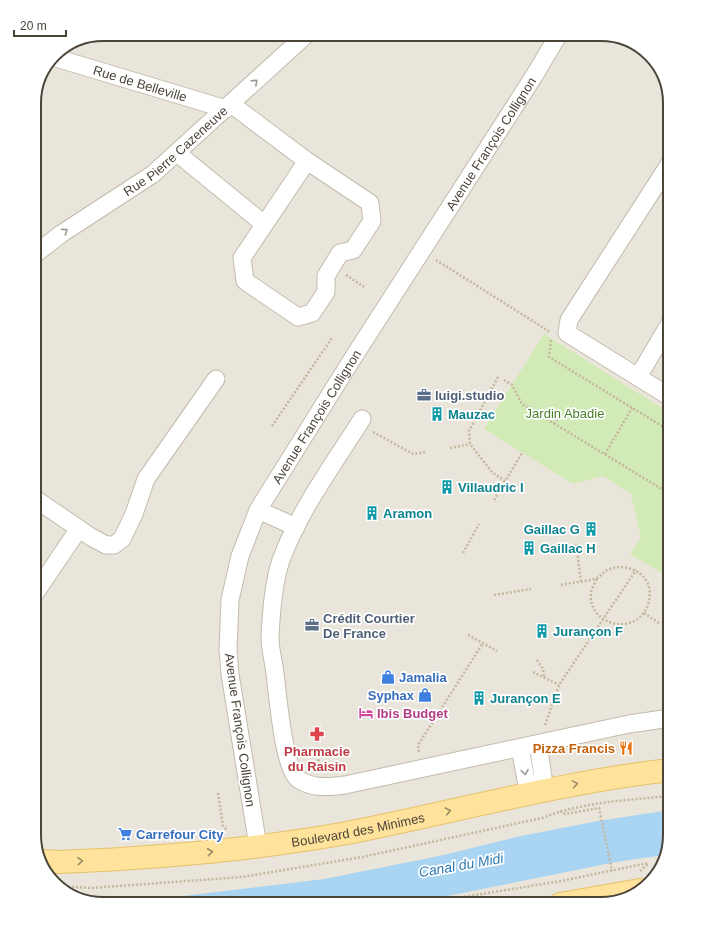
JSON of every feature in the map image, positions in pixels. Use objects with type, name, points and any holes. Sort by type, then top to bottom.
[{"type":"main road","name":"Boulevard des Minimes","points":[[47,861],[68,862],[182,855],[258,846],[347,832],[538,791],[663,771]]},
{"type":"main road","points":[[600,897],[624,893]]},
{"type":"street","name":"Rue Pierre Cazeneuve","points":[[41,250],[61,234],[153,174],[299,41]]},
{"type":"street","name":"Avenue François Collignon","points":[[258,846],[230,674],[228,624],[230,600],[245,539],[258,510],[555,41]]},
{"type":"street","name":"Rue de Belleville","points":[[60,58],[229,106],[370,204],[372,221],[353,250],[340,253],[332,266]]},
{"type":"street","points":[[177,153],[264,224]]},
{"type":"street","points":[[307,161],[242,258],[245,281],[298,317],[312,313],[323,297],[326,292],[326,276],[332,266]]},
{"type":"street","points":[[663,174],[568,320],[567,333],[663,389]]},
{"type":"street","points":[[638,376],[663,335]]},
{"type":"street","points":[[41,503],[78,530],[106,545],[114,545],[122,538],[134,514],[146,479],[216,379]]},
{"type":"street","points":[[360,422],[296,527],[281,562],[275,592],[270,640],[282,732],[293,774],[299,780],[313,786],[324,787],[345,785],[629,724],[663,719]]},
{"type":"street","points":[[258,510],[296,527]]},
{"type":"street","points":[[41,585],[78,530]]},
{"type":"street","points":[[520,748],[526,780],[538,791],[544,777],[538,744]]},
{"type":"path","points":[[433,263],[437,259],[549,331],[551,338],[548,357],[663,427]]},
{"type":"path","points":[[332,266],[364,287]]},
{"type":"path","points":[[272,426],[332,338]]},
{"type":"path","points":[[498,376],[469,431],[470,444],[492,472],[505,481]]},
{"type":"path","points":[[504,380],[512,386],[522,404],[663,490]]},
{"type":"path","points":[[605,454],[632,408]]},
{"type":"path","points":[[554,424],[560,414]]},
{"type":"path","points":[[360,422],[412,454],[427,452]]},
{"type":"path","points":[[450,448],[470,444]]},
{"type":"path","points":[[494,500],[522,453]]},
{"type":"path","points":[[463,553],[479,524]]},
{"type":"path","points":[[576,544],[581,581]]},
{"type":"path","points":[[622,566],[636,570],[647,582],[651,597],[644,614],[633,622],[618,625],[603,619],[594,607],[591,592],[597,578],[608,569],[622,566]]},
{"type":"path","points":[[538,744],[559,685],[636,570]]},
{"type":"path","points":[[561,585],[597,578]]},
{"type":"path","points":[[494,595],[531,589]]},
{"type":"path","points":[[644,614],[659,623]]},
{"type":"path","points":[[408,623],[411,618]]},
{"type":"path","points":[[468,635],[498,651]]},
{"type":"path","points":[[423,768],[418,745],[483,643]]},
{"type":"path","points":[[537,660],[544,669],[544,678]]},
{"type":"path","points":[[533,672],[559,685]]},
{"type":"path","points":[[218,793],[223,826],[232,836]]},
{"type":"path","points":[[565,814],[599,808],[612,871]]},
{"type":"path","points":[[464,897],[561,881],[648,864]]},
{"type":"shaded area","points":[[605,41],[621,44],[632,49],[642,56],[653,69],[660,83],[663,103],[663,835],[661,851],[657,862],[648,876],[635,887],[621,894],[601,897],[103,897],[87,895],[76,891],[62,882],[51,869],[44,855],[41,835],[41,99],[47,76],[54,65],[62,56],[72,49],[91,42]]},
{"type":"green space","name":"Jardin Abadie","points":[[544,334],[663,409],[662,573],[630,554],[641,538],[631,494],[603,476],[573,484],[484,429]]},
{"type":"water","name":"Canal du Midi","points":[[663,811],[663,835],[659,856],[616,862],[443,897],[174,897],[324,879],[439,856],[521,836],[598,821]]},
{"type":"place","name":"luigi.studio","points":[[424,395]]},
{"type":"place","name":"Mauzac","points":[[437,414]]},
{"type":"place","name":"Villaudric I","points":[[447,487]]},
{"type":"place","name":"Aramon","points":[[372,513]]},
{"type":"place","name":"Gaillac G","points":[[591,529]]},
{"type":"place","name":"Gaillac H","points":[[529,548]]},
{"type":"place","name":"Crédit Courtier De France","points":[[312,625]]},
{"type":"place","name":"Jurançon F","points":[[542,631]]},
{"type":"place","name":"Jamalia","points":[[388,677]]},
{"type":"place","name":"Syphax","points":[[425,695]]},
{"type":"place","name":"Jurançon E","points":[[479,698]]},
{"type":"place","name":"Ibis Budget","points":[[366,713]]},
{"type":"place","name":"Pharmacie du Raisin","points":[[317,734]]},
{"type":"place","name":"Pizza Francis","points":[[626,748]]},
{"type":"place","name":"Carrefour City","points":[[125,834]]}]
